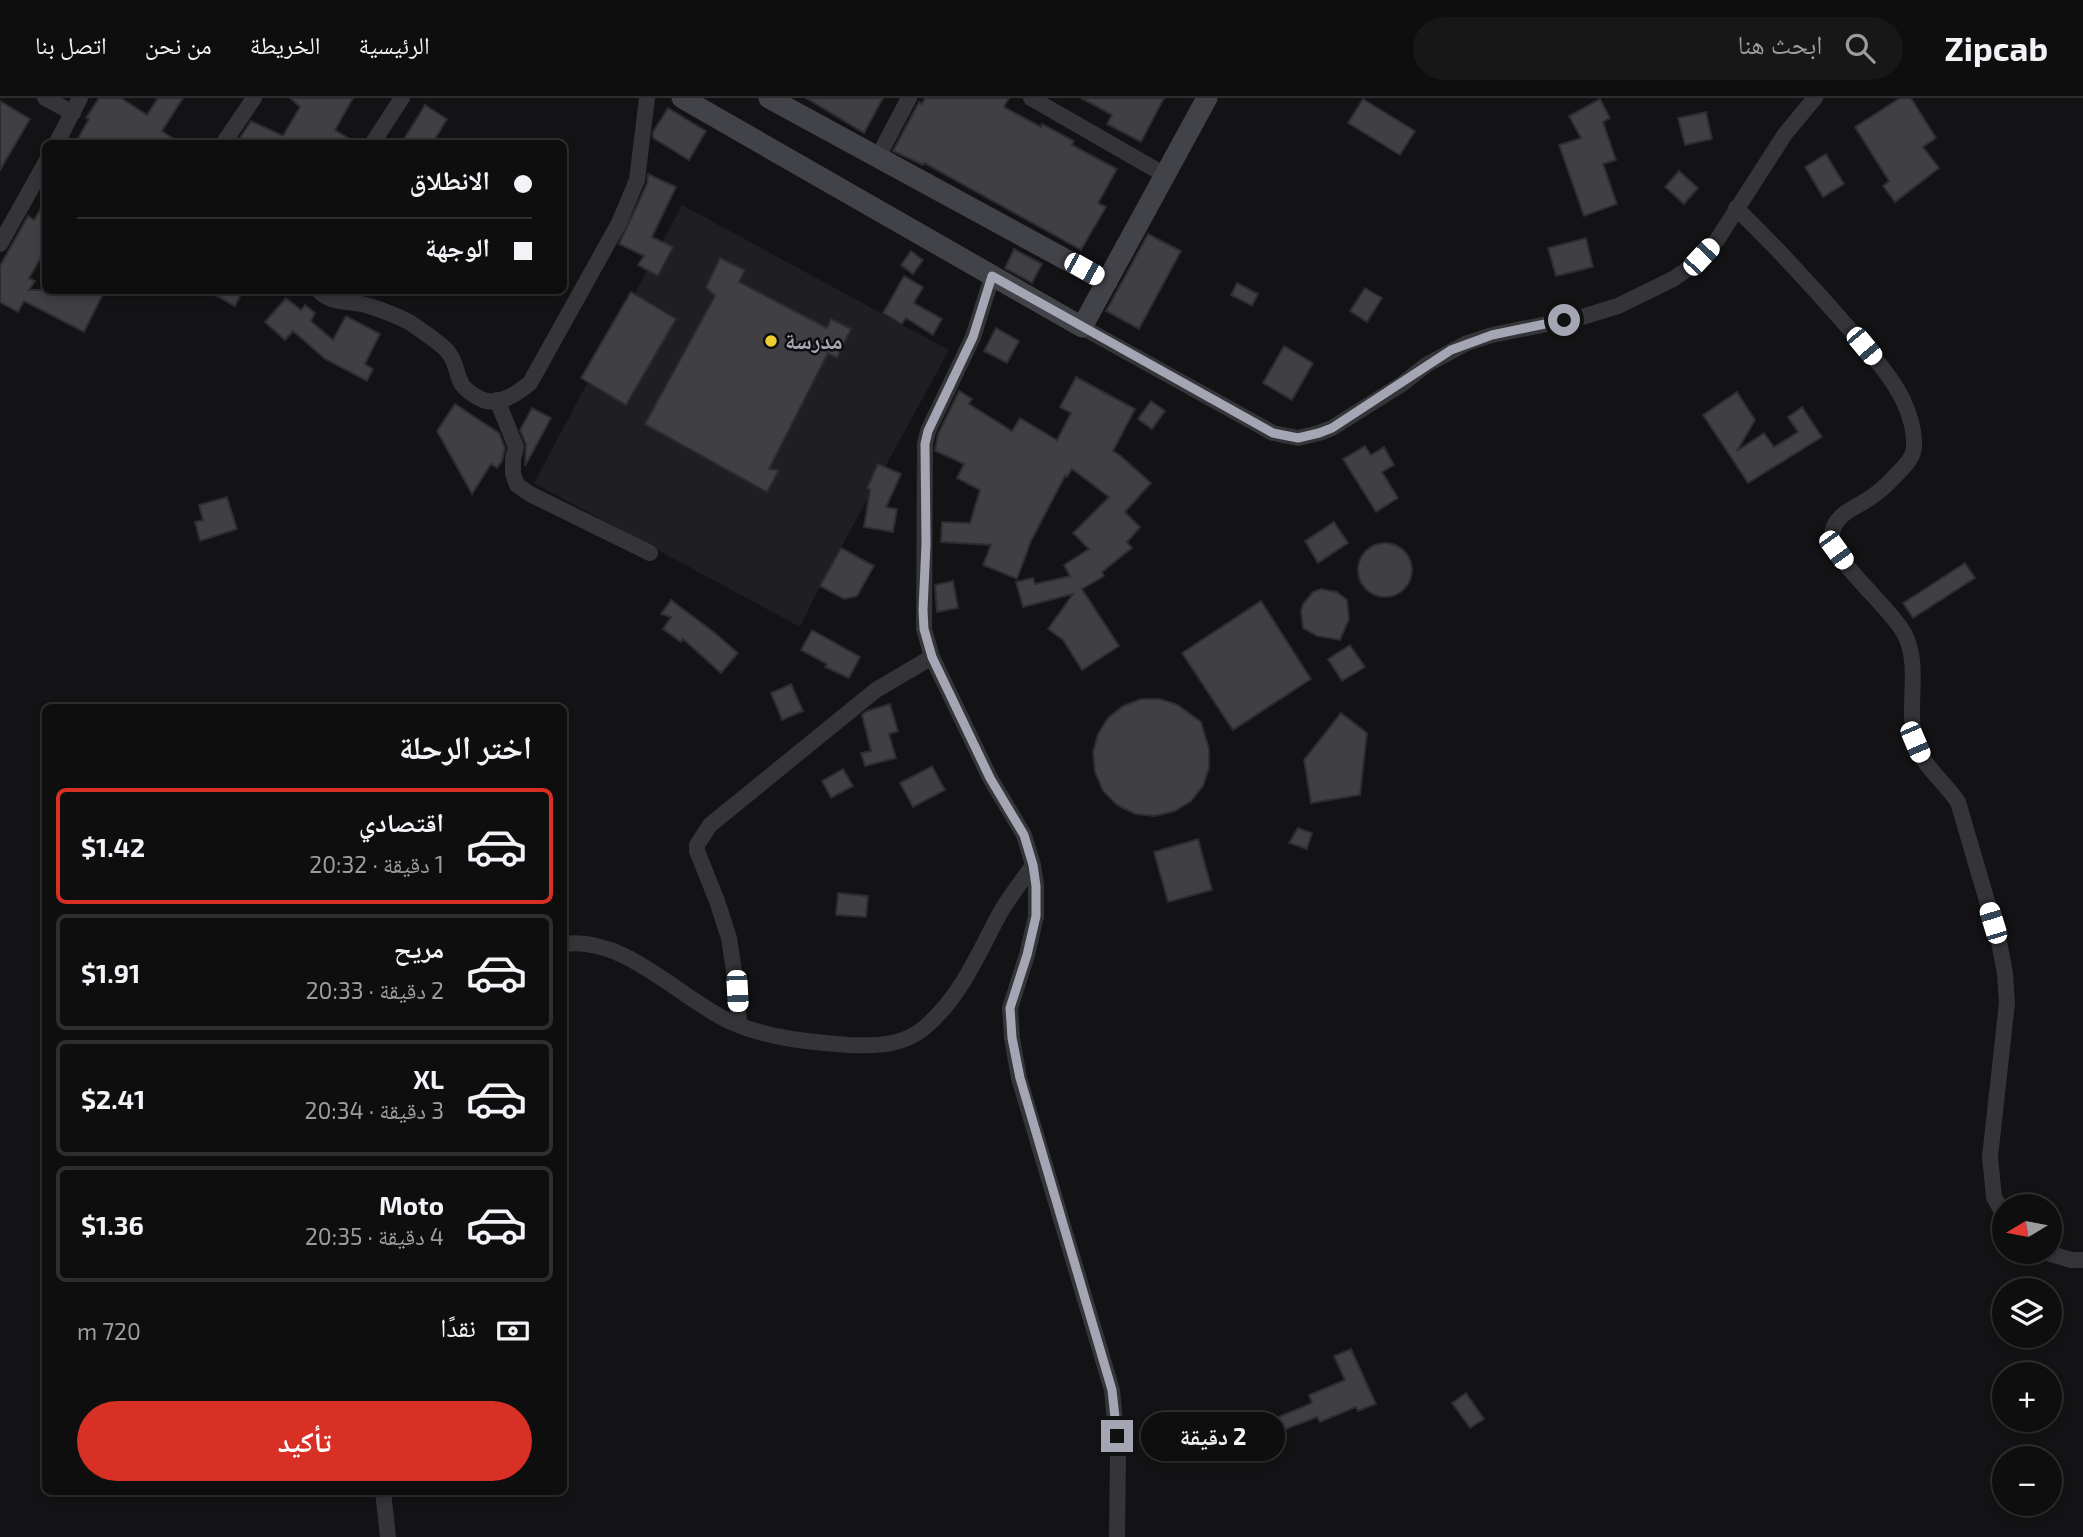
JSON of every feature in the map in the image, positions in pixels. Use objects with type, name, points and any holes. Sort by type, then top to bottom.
[{"type":"street","points":[[45,98],[76,105],[58,140]]},
{"type":"street","points":[[226,140],[254,98]]},
{"type":"street","points":[[375,140],[402,98]]},
{"type":"street","points":[[321,294],[337,301],[367,305],[409,323],[449,352],[461,385],[483,401],[497,400],[517,393],[530,383],[620,223],[637,180],[647,98]]},
{"type":"street","points":[[682,98],[1082,327],[1273,433],[1289,438],[1309,437],[1332,428],[1402,384],[1426,365],[1466,343],[1492,335],[1582,317],[1618,306],[1673,279],[1701,257],[1717,240],[1784,134],[1815,98]]},
{"type":"street","points":[[769,98],[1107,282]]},
{"type":"street","points":[[878,157],[909,98]]},
{"type":"street","points":[[1031,98],[1165,174]]},
{"type":"street","points":[[1082,327],[1207,98]]},
{"type":"street","points":[[3,234],[42,169]]},
{"type":"street","points":[[1736,208],[1773,244],[1882,366],[1910,417],[1914,438],[1912,455],[1886,486],[1837,520],[1832,538],[1836,550],[1904,633],[1912,667],[1910,702],[1915,742],[1928,768],[1946,785],[1958,802],[1999,942],[2007,1003],[1990,1157],[1994,1194]]},
{"type":"street","points":[[992,276],[973,337],[928,431],[925,444],[924,629],[932,657],[986,769],[1024,835],[1033,865],[1036,916],[1010,1008],[1012,1038],[1020,1078],[1112,1390],[1118,1455],[1117,1537]]},
{"type":"street","points":[[497,400],[516,447],[513,474],[517,485],[650,553]]},
{"type":"street","points":[[738,1025],[737,991],[729,938],[706,871],[698,857],[697,845],[700,839],[710,825],[876,690],[932,657]]},
{"type":"street","points":[[567,944],[579,942],[601,946],[663,977],[712,1012],[738,1025],[788,1039],[874,1045],[894,1043],[912,1038],[958,992],[1000,913],[1033,865]]},
{"type":"street","points":[[2062,1258],[2071,1261],[2083,1260]]},
{"type":"street","points":[[383,1495],[388,1537]]},
{"type":"shaded area","points":[[682,205],[949,350],[800,627],[534,483]]},
{"type":"building","points":[[99,98],[121,98],[147,115],[158,98],[183,98],[162,131],[175,140],[77,140],[89,119],[86,118]]},
{"type":"building","points":[[290,98],[353,98],[335,130],[351,140],[239,140],[251,121],[283,136],[300,107]]},
{"type":"building","points":[[806,98],[883,98],[864,133]]},
{"type":"building","points":[[925,98],[1009,98],[1004,107],[1074,141],[1072,145],[1117,169],[1098,203],[1106,207],[1081,250],[924,163],[923,165],[893,151],[919,102],[922,104]]},
{"type":"building","points":[[1081,98],[1164,98],[1141,142],[1107,124],[1112,115]]},
{"type":"building","points":[[1900,98],[1911,98],[1936,138],[1923,147],[1939,168],[1895,202],[1883,186],[1889,181],[1855,127]]},
{"type":"building","points":[[1363,99],[1415,131],[1400,155],[1348,123]]},
{"type":"building","points":[[1600,99],[1610,118],[1603,122],[1616,160],[1603,164],[1617,204],[1584,216],[1559,145],[1581,138],[1569,116]]},
{"type":"building","points":[[0,101],[30,119],[0,170]]},
{"type":"building","points":[[425,105],[447,119],[434,140],[403,140]]},
{"type":"building","points":[[668,108],[706,131],[689,160],[653,138],[653,132]]},
{"type":"building","points":[[1706,112],[1712,139],[1685,145],[1678,118]]},
{"type":"building","points":[[1826,154],[1844,184],[1823,197],[1805,167]]},
{"type":"building","points":[[1679,171],[1698,188],[1684,204],[1665,187]]},
{"type":"building","points":[[648,174],[676,187],[652,237],[673,247],[658,276],[638,265],[644,256],[619,244],[647,184]]},
{"type":"building","points":[[42,207],[42,256],[29,278],[35,281],[29,290],[42,290],[42,294],[103,294],[84,332],[24,301],[18,312],[0,302],[0,266],[28,216],[34,220]]},
{"type":"building","points":[[1148,234],[1181,251],[1139,329],[1106,311]]},
{"type":"building","points":[[1586,238],[1593,267],[1556,276],[1548,248]]},
{"type":"building","points":[[1014,249],[1042,264],[1032,283],[1005,268]]},
{"type":"building","points":[[911,251],[923,260],[913,274],[901,265]]},
{"type":"building","points":[[720,258],[745,270],[739,282],[827,328],[831,319],[851,329],[837,358],[828,353],[769,469],[779,470],[767,492],[645,424],[715,296],[706,287]]},
{"type":"building","points":[[904,276],[923,287],[914,303],[942,319],[933,335],[906,318],[902,324],[883,313]]},
{"type":"building","points":[[1237,283],[1258,294],[1252,306],[1231,295]]},
{"type":"building","points":[[1365,288],[1382,298],[1367,322],[1350,311]]},
{"type":"building","points":[[631,292],[676,319],[626,405],[581,378]]},
{"type":"building","points":[[213,294],[241,294],[235,306]]},
{"type":"building","points":[[286,298],[301,310],[305,305],[315,313],[311,321],[333,340],[346,316],[380,334],[365,364],[373,369],[367,381],[325,359],[293,331],[285,340],[265,322]]},
{"type":"building","points":[[996,328],[1019,341],[1007,363],[984,351]]},
{"type":"building","points":[[1284,346],[1313,363],[1292,400],[1263,383]]},
{"type":"building","points":[[1076,377],[1135,409],[1113,451],[1151,483],[1125,512],[1140,527],[1127,542],[1132,548],[1102,572],[1104,576],[1082,589],[1119,646],[1082,670],[1063,640],[1048,629],[1073,594],[1023,607],[1016,582],[1033,578],[1035,584],[1070,576],[1064,565],[1089,549],[1073,533],[1109,497],[1072,469],[1067,477],[1065,476],[1031,541],[1017,579],[983,565],[991,545],[941,542],[942,522],[970,523],[980,490],[957,478],[964,464],[935,451],[938,434],[959,391],[972,399],[969,404],[1012,431],[1020,418],[1057,440],[1071,413],[1060,407]]},
{"type":"building","points":[[1737,392],[1755,420],[1737,451],[1764,433],[1774,447],[1798,432],[1788,417],[1802,407],[1822,437],[1748,483],[1703,415]]},
{"type":"building","points":[[1151,401],[1165,411],[1152,429],[1138,419]]},
{"type":"building","points":[[455,404],[499,433],[505,448],[497,468],[491,464],[472,494],[437,431]]},
{"type":"building","points":[[532,408],[551,418],[525,466],[526,444],[520,430]]},
{"type":"building","points":[[1365,446],[1371,455],[1384,447],[1394,465],[1382,472],[1398,498],[1376,512],[1343,459]]},
{"type":"building","points":[[878,464],[901,474],[886,507],[897,509],[893,532],[864,527],[870,490],[867,488]]},
{"type":"building","points":[[227,497],[237,529],[200,541],[195,522],[203,520],[199,505]]},
{"type":"building","points":[[1334,522],[1348,543],[1318,563],[1305,541]]},
{"type":"building","points":[[1385,543],[1404,551],[1412,570],[1404,589],[1385,597],[1366,589],[1358,570],[1366,551]]},
{"type":"building","points":[[841,548],[874,566],[857,596],[844,599],[820,586]]},
{"type":"building","points":[[1965,563],[1975,578],[1913,618],[1903,603]]},
{"type":"building","points":[[953,581],[958,608],[937,612],[935,585]]},
{"type":"building","points":[[1321,589],[1337,592],[1347,600],[1349,619],[1340,640],[1317,636],[1303,628],[1303,604],[1313,592]]},
{"type":"building","points":[[671,600],[738,653],[721,673],[683,639],[681,642],[663,629],[671,617],[661,614]]},
{"type":"building","points":[[1261,601],[1311,679],[1233,730],[1182,653]]},
{"type":"building","points":[[812,630],[860,657],[849,678],[825,667],[827,664],[801,650]]},
{"type":"building","points":[[1350,645],[1365,667],[1342,681],[1328,659]]},
{"type":"building","points":[[791,684],[803,711],[782,720],[771,693]]},
{"type":"building","points":[[1141,699],[1160,699],[1178,705],[1201,722],[1209,749],[1209,768],[1203,786],[1191,801],[1175,811],[1155,816],[1135,814],[1117,805],[1103,791],[1095,772],[1093,752],[1098,734],[1108,718],[1123,706]]},
{"type":"building","points":[[890,704],[898,731],[889,734],[896,758],[865,766],[861,753],[871,751],[862,715]]},
{"type":"building","points":[[1341,713],[1367,733],[1360,795],[1311,803],[1304,760]]},
{"type":"building","points":[[932,766],[945,790],[913,807],[900,783]]},
{"type":"building","points":[[843,769],[853,786],[831,798],[822,781]]},
{"type":"building","points":[[1298,828],[1312,833],[1307,849],[1289,843]]},
{"type":"building","points":[[1198,839],[1212,890],[1168,902],[1154,852]]},
{"type":"building","points":[[838,893],[868,896],[866,917],[836,915]]},
{"type":"building","points":[[1351,1349],[1376,1404],[1358,1411],[1356,1407],[1320,1422],[1317,1417],[1281,1431],[1276,1418],[1312,1403],[1309,1395],[1345,1380],[1334,1356]]},
{"type":"building","points":[[1466,1393],[1484,1419],[1470,1428],[1452,1403]]},
{"type":"place","name":"مدرسة","points":[[771,341]]},
{"type":"route","points":[[1117,1436],[1112,1390],[1060,1220],[1020,1078],[1012,1038],[1010,1008],[1036,916],[1033,865],[1024,835],[990,778],[932,657],[924,629],[926,544],[923,456],[928,431],[973,337],[992,276],[1273,433],[1289,438],[1309,437],[1332,428],[1402,384],[1426,365],[1466,343],[1564,320]]}]
